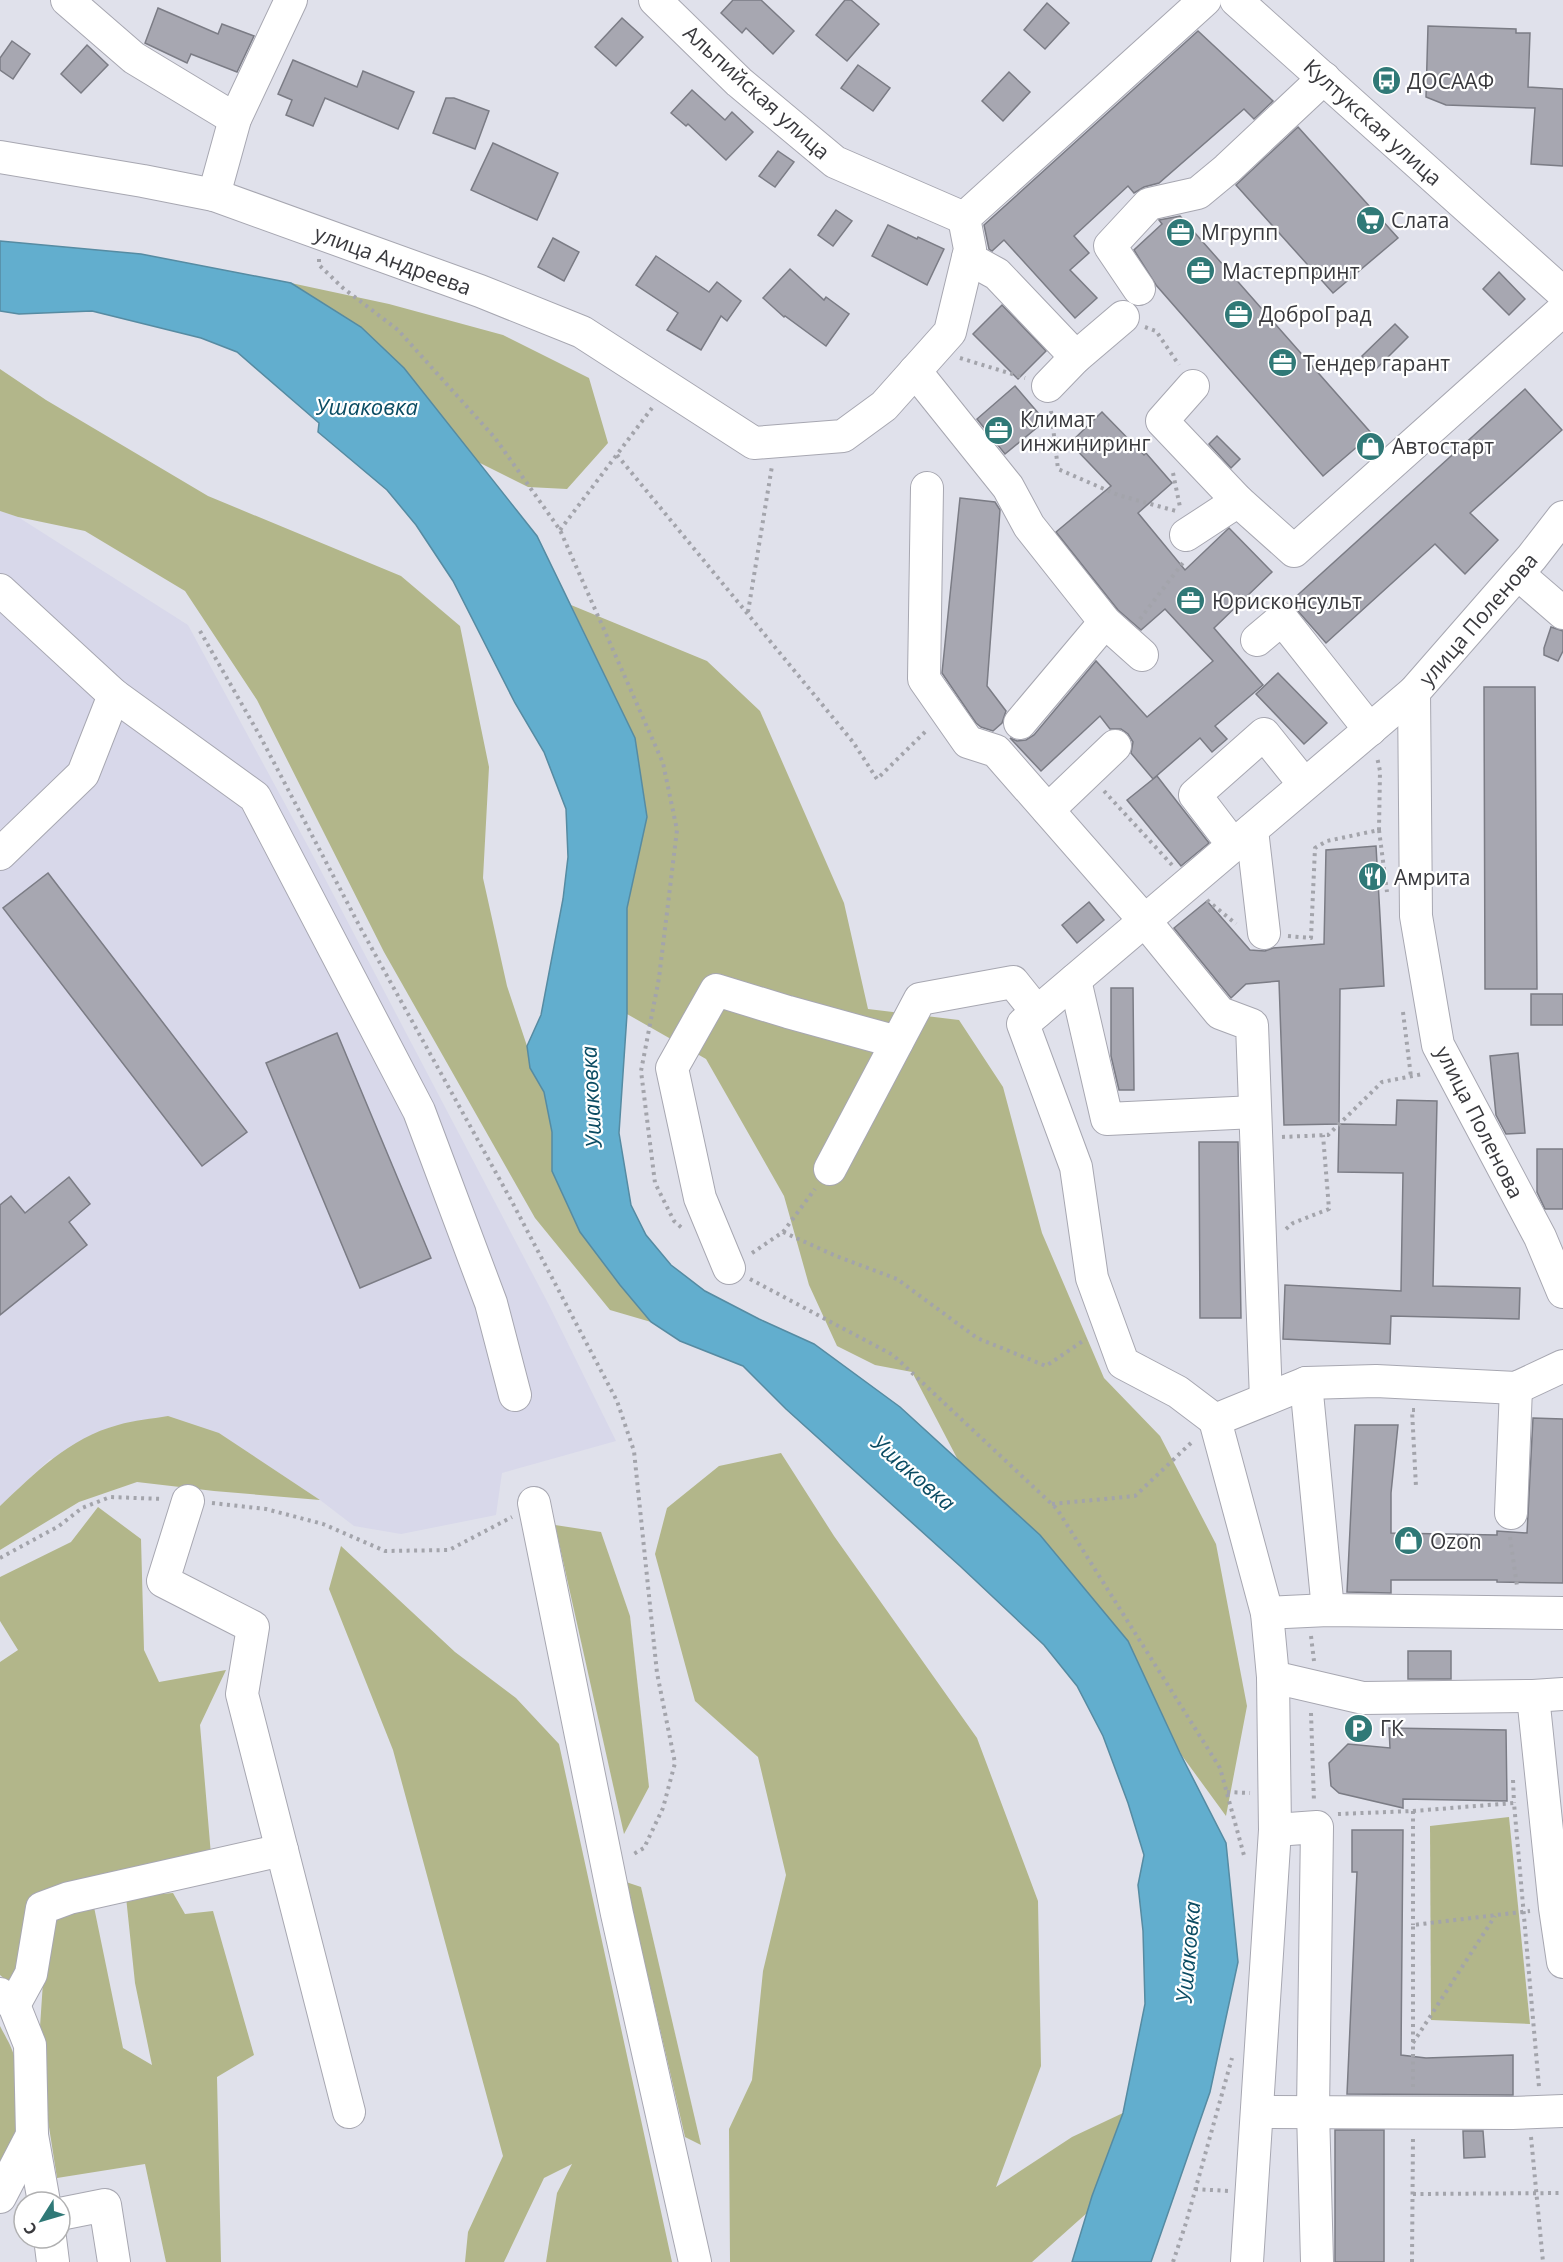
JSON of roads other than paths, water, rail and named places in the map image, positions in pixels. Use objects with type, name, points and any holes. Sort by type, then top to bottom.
[{"type":"street","points":[[67,0],[134,58],[235,119]]},
{"type":"street","points":[[214,195],[235,119],[291,0]]},
{"type":"street","name":"Альпийская улица","points":[[655,0],[739,82],[835,162],[963,218]]},
{"type":"street","points":[[1142,655],[1105,622],[1029,526],[1008,487],[925,360],[950,332],[970,249],[963,218],[1205,0]]},
{"type":"street","name":"Култукская улица","points":[[1236,0],[1563,293]]},
{"type":"street","points":[[1139,289],[1110,246],[1149,204],[1198,193],[1227,169],[1324,78]]},
{"type":"street","name":"улица Андреева","points":[[0,157],[214,195],[480,291],[582,332],[668,388],[765,442],[843,436],[884,406],[925,360]]},
{"type":"street","points":[[968,258],[997,274],[1076,357]]},
{"type":"street","points":[[1193,386],[1162,422],[1238,501],[1293,551],[1563,310]]},
{"type":"street","points":[[1048,386],[1076,357],[1123,317]]},
{"type":"street","points":[[927,488],[924,680],[968,742],[996,751],[1145,921],[1220,1013],[1252,1025],[1266,1399]]},
{"type":"street","points":[[1184,524],[1238,501]]},
{"type":"street","name":"улица Поленова","points":[[1030,1018],[1414,692],[1518,574],[1563,517]]},
{"type":"street","points":[[1518,574],[1558,607],[1563,614]]},
{"type":"street","points":[[0,590],[114,695],[255,797],[419,1111],[491,1303],[515,1395]]},
{"type":"street","points":[[1257,640],[1282,619],[1370,730]]},
{"type":"street","points":[[1020,723],[1105,622]]},
{"type":"street","name":"улица Поленова","points":[[1414,692],[1416,916],[1438,1045],[1540,1237],[1563,1292]]},
{"type":"street","points":[[0,854],[83,774],[114,695]]},
{"type":"street","points":[[1264,933],[1243,838],[1195,795],[1263,734],[1304,784]]},
{"type":"street","points":[[1048,810],[1115,746]]},
{"type":"street","points":[[1075,980],[1107,1119],[1255,1125]]},
{"type":"street","points":[[830,1169],[920,999],[1013,982],[1030,1018],[1076,1167],[1092,1278],[1123,1363],[1178,1392],[1215,1420],[1267,1613],[1273,1677],[1275,1830],[1247,2262]]},
{"type":"street","points":[[729,1268],[700,1197],[672,1068],[716,990],[897,1042]]},
{"type":"street","points":[[1215,1420],[1306,1383],[1376,1381],[1516,1388],[1563,1366]]},
{"type":"street","points":[[1306,1383],[1328,1610]]},
{"type":"street","points":[[1511,1513],[1516,1388]]},
{"type":"street","points":[[188,1501],[163,1581],[253,1627],[242,1694],[349,2112]]},
{"type":"street","points":[[534,1503],[617,1914],[695,2262]]},
{"type":"street","points":[[1267,1613],[1328,1610],[1563,1613]]},
{"type":"street","points":[[1273,1677],[1363,1698],[1548,1695],[1555,1908],[1563,1962]]},
{"type":"street","points":[[1275,1830],[1316,1821],[1313,2111],[1317,2262]]},
{"type":"street","points":[[42,2190],[32,2135],[30,2045],[7,1999],[30,1974],[42,1908],[69,1898],[282,1850]]},
{"type":"street","points":[[1257,2112],[1544,2111]]},
{"type":"street","points":[[0,2197],[32,2135]]},
{"type":"street","points":[[72,2212],[105,2205],[114,2262]]},
{"type":"water","name":"Ушаковка","points":[[0,241],[141,254],[291,283],[361,327],[404,368],[537,536],[635,738],[647,817],[627,908],[627,1014],[619,1133],[631,1205],[646,1235],[671,1265],[705,1291],[814,1344],[900,1407],[1040,1535],[1128,1641],[1180,1753],[1226,1843],[1238,1962],[1210,2092],[1151,2262],[1072,2262],[1092,2196],[1123,2113],[1145,2004],[1143,1931],[1138,1885],[1144,1855],[1128,1803],[1103,1736],[1077,1686],[1044,1645],[786,1409],[743,1366],[680,1341],[651,1322],[580,1232],[552,1171],[552,1132],[544,1092],[530,1068],[527,1046],[541,1015],[563,899],[568,857],[566,809],[544,752],[515,703],[453,581],[416,525],[387,490],[318,432],[319,423],[237,352],[201,338],[92,311],[19,314],[0,311]]},
{"type":"place","name":"ДОСААФ","points":[[1386,81]]},
{"type":"place","name":"Слата","points":[[1370,220]]},
{"type":"place","name":"Мгрупп","points":[[1180,232]]},
{"type":"place","name":"Мастерпринт","points":[[1201,271]]},
{"type":"place","name":"ДоброГрад","points":[[1238,314]]},
{"type":"place","name":"Тендер гарант","points":[[1282,363]]},
{"type":"place","name":"Климат инжиниринг","points":[[999,431]]},
{"type":"place","name":"Автостарт","points":[[1371,446]]},
{"type":"place","name":"Юрисконсульт","points":[[1191,601]]},
{"type":"place","name":"Амрита","points":[[1373,877]]},
{"type":"place","name":"Ozon","points":[[1409,1541]]},
{"type":"place","name":"ГК","points":[[1359,1728]]}]
